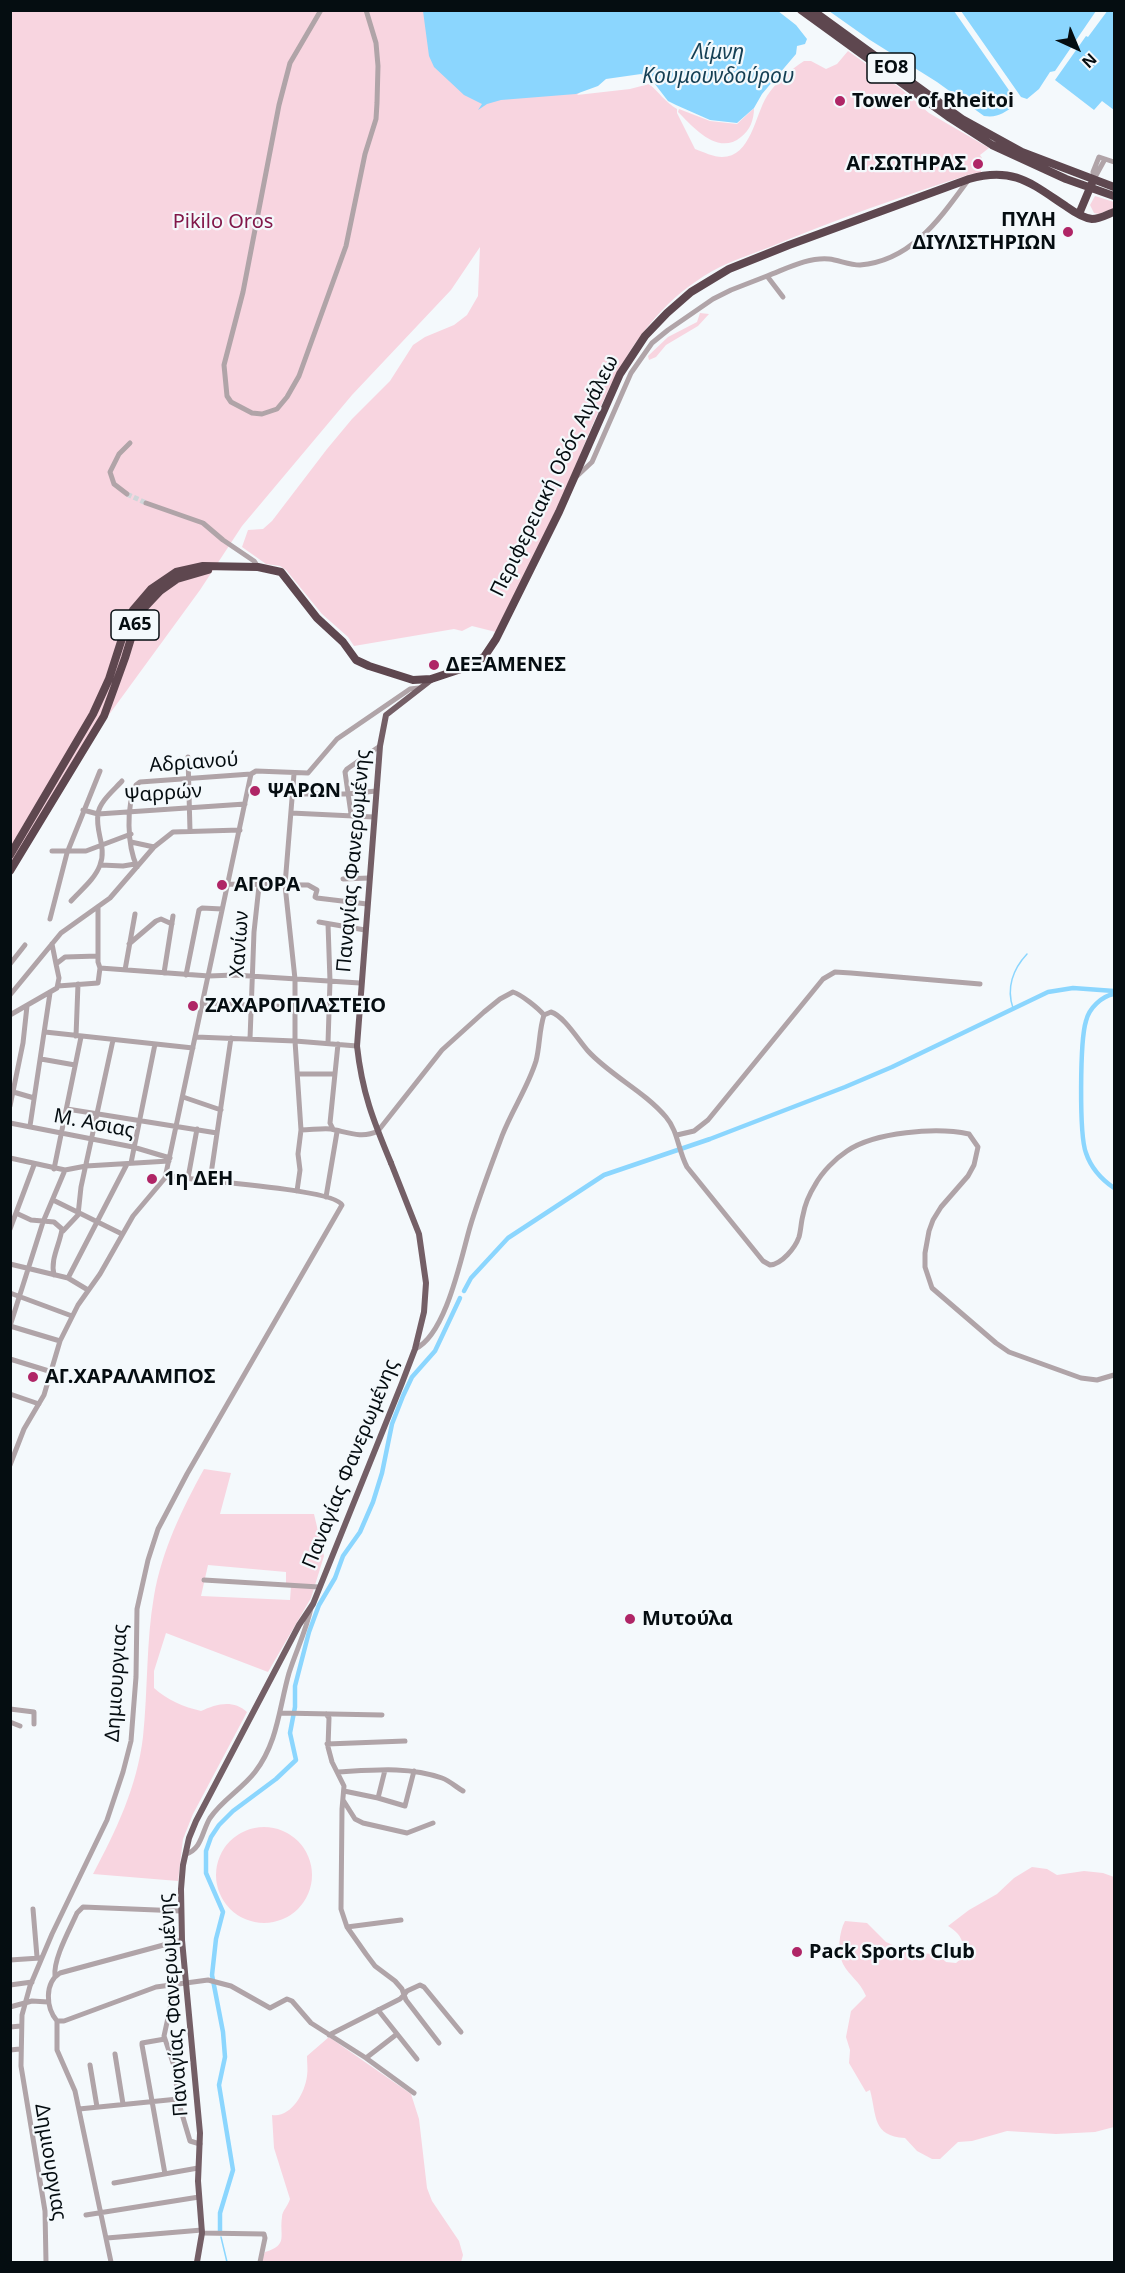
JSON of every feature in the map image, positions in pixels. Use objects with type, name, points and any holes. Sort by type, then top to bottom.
[{"type":"highway","name":"ΕΟ8","points":[[801,10],[970,132],[1022,161],[1114,196]]},
{"type":"highway","name":"ΕΟ8","points":[[812,10],[962,118],[1022,152],[1114,187]]},
{"type":"highway","name":"Περιφερειακή Οδός Αιγάλεω","points":[[10,855],[93,714],[109,679],[126,626],[137,604],[151,589],[176,572],[203,566],[275,569],[287,577],[317,618],[362,664],[413,680],[431,680],[467,667],[479,661],[488,652],[540,551],[627,360],[656,324],[691,292],[722,273],[767,253],[969,179],[993,175],[1025,179],[1079,214]]},
{"type":"highway","points":[[1094,179],[1079,214],[1092,219],[1114,212]]},
{"type":"highway","name":"Περιφερειακή Οδός Αιγάλεω","points":[[10,871],[104,716],[136,622],[144,608],[160,591],[177,579],[222,567]]},
{"type":"main road","name":"Παναγίας Φανερωμένης","points":[[197,2262],[202,2232],[198,2168],[200,2144],[181,1911],[181,1889],[186,1854],[196,1821],[311,1606],[415,1349],[426,1297],[426,1272],[419,1233],[368,1107],[360,1076],[357,1046],[376,791],[380,746],[386,715],[431,680]]},
{"type":"street","points":[[321,10],[290,63],[279,105],[224,373],[227,396],[231,402],[252,413],[262,414],[276,409],[287,397],[299,376],[346,246],[365,154],[374,126],[377,103],[376,43],[366,10]]},
{"type":"street","points":[[1094,179],[1093,172],[1102,158],[1114,162]]},
{"type":"street","points":[[573,480],[592,462],[631,373],[652,343],[668,330],[713,299],[767,276],[819,259],[863,265],[894,256],[932,228],[969,179]]},
{"type":"street","points":[[767,276],[783,297]]},
{"type":"street","points":[[127,494],[114,484],[110,472],[118,454],[130,443]]},
{"type":"street","points":[[146,503],[203,523],[254,561],[258,567]]},
{"type":"street","points":[[297,1191],[300,1170],[298,1154],[302,1130],[295,1041],[295,979],[285,885],[294,774],[308,773],[337,739],[410,689],[419,688]]},
{"type":"street","points":[[351,814],[345,776],[347,769],[380,746]]},
{"type":"street","points":[[188,758],[190,831]]},
{"type":"street","points":[[50,919],[67,853],[100,771]]},
{"type":"street","name":"Αδριανού","points":[[131,812],[134,789],[140,782],[251,774],[256,771],[294,774]]},
{"type":"street","points":[[10,1465],[24,1429],[39,1404],[52,1372],[60,1341],[72,1316],[95,1283],[133,1216],[166,1176],[251,774]]},
{"type":"street","points":[[71,901],[91,880],[100,865],[102,844],[98,814],[102,805],[122,781]]},
{"type":"street","points":[[293,794],[347,794],[376,791]]},
{"type":"street","name":"Ψαρρών","points":[[83,810],[98,814],[245,804]]},
{"type":"street","points":[[131,812],[131,842],[136,866]]},
{"type":"street","points":[[291,813],[351,814],[374,817]]},
{"type":"street","points":[[10,995],[65,929],[98,908],[154,847],[173,832],[240,830]]},
{"type":"street","points":[[52,851],[67,853],[86,851],[131,834]]},
{"type":"street","points":[[131,842],[154,847]]},
{"type":"street","points":[[100,865],[136,866]]},
{"type":"street","points":[[344,879],[369,878]]},
{"type":"street","points":[[227,884],[308,885],[315,888],[315,897],[319,899],[367,904]]},
{"type":"street","name":"Χανίων","points":[[250,1039],[254,932],[259,886]]},
{"type":"street","points":[[10,1014],[50,993],[58,986],[98,984],[100,968],[98,908]]},
{"type":"street","points":[[186,975],[198,911],[202,908],[222,909]]},
{"type":"street","points":[[125,970],[135,914]]},
{"type":"street","points":[[164,973],[173,916]]},
{"type":"street","points":[[129,945],[156,921],[161,919],[172,924]]},
{"type":"street","points":[[319,922],[365,930]]},
{"type":"street","points":[[328,924],[330,981],[328,1043]]},
{"type":"street","points":[[52,944],[58,986]]},
{"type":"street","points":[[10,964],[25,945]]},
{"type":"street","points":[[56,964],[65,957],[98,956]]},
{"type":"street","points":[[100,968],[186,975],[360,983]]},
{"type":"street","points":[[677,1135],[693,1131],[708,1120],[779,1032],[831,973],[980,984]]},
{"type":"street","points":[[54,1169],[75,1065],[78,1036],[78,984]]},
{"type":"street","points":[[30,1126],[50,993]]},
{"type":"street","points":[[302,1130],[369,1135],[378,1131],[442,1050],[506,995],[517,993],[538,1008],[544,1016],[539,1048],[532,1072],[502,1136],[470,1229],[459,1272],[429,1340],[415,1349]]},
{"type":"street","points":[[203,1003],[296,1006]]},
{"type":"street","points":[[10,1106],[23,1043],[27,1006]]},
{"type":"street","points":[[544,1016],[551,1012],[559,1016],[590,1053],[666,1117],[677,1135],[679,1149],[687,1167],[763,1261],[770,1265],[778,1263],[798,1240],[805,1206],[815,1184],[847,1151],[873,1140],[899,1135],[942,1130],[969,1134],[978,1147],[974,1165],[933,1220],[926,1241],[925,1267],[932,1288],[1009,1352],[1081,1378],[1097,1380],[1114,1375]]},
{"type":"street","points":[[45,1032],[193,1048]]},
{"type":"street","points":[[196,1037],[357,1046]]},
{"type":"street","points":[[210,1181],[231,1038]]},
{"type":"street","points":[[54,1275],[53,1260],[63,1231],[77,1218],[113,1040]]},
{"type":"street","points":[[68,1278],[129,1163],[155,1044]]},
{"type":"street","points":[[166,1176],[297,1191],[326,1197],[335,1131],[330,1123],[338,1044]]},
{"type":"street","points":[[41,1059],[75,1065]]},
{"type":"street","points":[[298,1074],[334,1074]]},
{"type":"street","points":[[12,1091],[34,1098]]},
{"type":"street","points":[[183,1097],[221,1110]]},
{"type":"street","points":[[67,1109],[217,1133]]},
{"type":"street","name":"Μ. Ασιας","points":[[11,1125],[30,1126],[92,1138],[133,1147],[170,1159]]},
{"type":"street","points":[[188,1178],[197,1129]]},
{"type":"street","points":[[10,1158],[65,1170],[170,1159]]},
{"type":"street","points":[[10,1229],[34,1165]]},
{"type":"street","points":[[60,1341],[10,1326],[43,1222],[65,1170]]},
{"type":"street","name":"Δημιουργιας","points":[[46,2262],[45,2211],[24,2090],[20,2049],[24,2004],[40,1958],[108,1820],[123,1772],[134,1715],[137,1609],[140,1587],[158,1529],[202,1447],[342,1204],[340,1200],[326,1197]]},
{"type":"street","points":[[53,1200],[122,1234]]},
{"type":"street","points":[[16,1213],[31,1221],[54,1222],[61,1226],[63,1231]]},
{"type":"street","points":[[10,1264],[68,1278],[88,1290]]},
{"type":"street","points":[[10,1293],[72,1316]]},
{"type":"street","points":[[10,1359],[52,1372]]},
{"type":"street","points":[[10,1394],[39,1404]]},
{"type":"street","points":[[204,1580],[319,1587]]},
{"type":"street","points":[[186,1854],[193,1852],[199,1845],[209,1820],[255,1772],[272,1742],[290,1671],[303,1640],[311,1606]]},
{"type":"street","points":[[10,1709],[34,1712],[34,1724]]},
{"type":"street","points":[[281,1713],[382,1715]]},
{"type":"street","points":[[326,1714],[329,1718],[327,1744],[332,1762],[344,1786],[342,1909],[347,1927],[375,1966],[402,1989],[439,2043]]},
{"type":"street","points":[[10,1722],[20,1726]]},
{"type":"street","points":[[327,1744],[405,1741]]},
{"type":"street","points":[[378,1798],[385,1770]]},
{"type":"street","points":[[338,1772],[414,1770],[442,1778],[463,1791]]},
{"type":"street","points":[[344,1791],[405,1806],[414,1770]]},
{"type":"street","points":[[343,1800],[355,1819],[363,1823],[407,1833],[432,1823]]},
{"type":"street","points":[[342,1815],[351,1812]]},
{"type":"street","points":[[56,1976],[54,1972],[58,1958],[77,1913],[83,1907],[181,1911]]},
{"type":"street","points":[[10,1960],[40,1958],[33,1909]]},
{"type":"street","points":[[347,1927],[401,1920]]},
{"type":"street","points":[[111,2262],[79,2109],[70,2078],[57,2050],[57,2021],[52,2015],[48,2002],[51,1983],[56,1976],[68,1969],[182,1940]]},
{"type":"street","points":[[57,2021],[64,2021],[156,1987],[216,1980],[270,2008],[287,2000],[292,2001],[311,2023],[366,2058],[414,2093]]},
{"type":"street","points":[[10,1985],[32,1982]]},
{"type":"street","points":[[175,1986],[165,2027],[165,2039],[174,2066],[178,2099],[190,2141],[200,2144]]},
{"type":"street","points":[[329,2035],[400,1999],[415,1987],[424,1986],[461,2032]]},
{"type":"street","points":[[10,2007],[32,2001],[48,2002]]},
{"type":"street","points":[[378,2010],[417,2059]]},
{"type":"street","points":[[10,2027],[21,2026]]},
{"type":"street","points":[[366,2058],[397,2034]]},
{"type":"street","points":[[165,2039],[142,2043],[165,2174]]},
{"type":"street","points":[[10,2050],[20,2049]]},
{"type":"street","points":[[116,2054],[123,2104]]},
{"type":"street","points":[[90,2065],[97,2107]]},
{"type":"street","points":[[79,2109],[178,2099]]},
{"type":"street","points":[[114,2183],[198,2168]]},
{"type":"street","points":[[86,2215],[199,2197]]},
{"type":"street","points":[[107,2238],[202,2232],[264,2234],[260,2262]]},
{"type":"green space","name":"Pikilo Oros","points":[[11,11],[659,11],[577,95],[630,89],[649,84],[677,109],[695,149],[722,157],[732,155],[746,143],[767,96],[789,72],[804,61],[811,61],[826,69],[837,64],[848,51],[900,88],[929,113],[989,148],[980,155],[982,158],[981,173],[971,174],[870,208],[736,260],[704,276],[675,298],[651,323],[631,350],[614,379],[558,506],[496,632],[472,626],[462,631],[454,629],[354,646],[348,637],[322,614],[286,570],[280,566],[266,564],[242,547],[248,530],[263,529],[272,521],[352,419],[390,381],[413,345],[425,337],[454,325],[467,315],[478,296],[480,247],[451,290],[352,395],[242,526],[200,590],[65,775],[11,874]]},
{"type":"green space","points":[[754,108],[752,121],[747,131],[732,142],[724,143],[707,138],[678,112],[679,109],[710,121],[737,124]]},
{"type":"green space","points":[[1095,196],[1114,202],[1114,208],[1099,214],[1094,213],[1090,205]]},
{"type":"green space","points":[[700,313],[709,314],[698,326],[666,345],[656,357],[649,360],[648,356],[668,337],[697,322]]},
{"type":"green space","points":[[204,1469],[231,1473],[220,1514],[314,1514],[324,1556],[311,1598],[268,1672],[166,1633],[154,1671],[154,1688],[176,1702],[201,1711],[213,1706],[230,1704],[247,1712],[193,1814],[183,1839],[178,1881],[93,1874],[131,1791],[140,1755],[150,1631],[154,1596],[162,1562],[181,1515]],"holes":[[[208,1565],[286,1572],[286,1586],[291,1586],[290,1600],[201,1596]]]},
{"type":"green space","points":[[264,1827],[282,1831],[298,1841],[308,1857],[312,1875],[308,1893],[298,1909],[282,1919],[264,1923],[246,1919],[230,1909],[220,1893],[216,1875],[220,1857],[230,1841],[246,1831]]},
{"type":"green space","points":[[1032,1867],[1047,1869],[1057,1875],[1084,1871],[1114,1877],[1114,2127],[1095,2132],[1056,2134],[1007,2131],[972,2141],[958,2142],[940,2159],[932,2159],[917,2151],[905,2138],[894,2136],[881,2129],[875,2116],[870,2090],[866,2092],[849,2063],[850,2050],[846,2037],[851,2011],[866,1996],[841,1959],[840,1936],[843,1926],[845,1921],[867,1923],[886,1942],[911,1953],[938,1954],[946,1962],[956,1963],[964,1956],[963,1946],[959,1935],[948,1926],[969,1910],[997,1894],[1014,1878]]},
{"type":"green space","points":[[329,2037],[411,2094],[419,2119],[427,2188],[432,2201],[459,2241],[463,2255],[461,2262],[261,2262],[265,2252],[280,2243],[282,2215],[290,2199],[274,2148],[272,2115],[285,2113],[296,2103],[306,2083],[307,2056]]},
{"type":"water","points":[[1108,10],[1114,11],[1114,110],[1102,101],[1094,110],[1055,80],[1086,36],[1088,37]]},
{"type":"water","name":"Λίμνη Κουμουνδούρου","points":[[423,11],[778,11],[796,25],[807,39],[805,44],[797,46],[796,54],[762,94],[754,108],[737,123],[710,120],[668,101],[651,79],[641,74],[606,79],[598,86],[576,94],[501,100],[487,104],[478,110],[482,104],[464,95],[434,67],[429,56]]},
{"type":"water","points":[[829,11],[954,11],[1013,96],[1011,98],[1015,105],[1001,114],[984,116]]},
{"type":"water","points":[[961,11],[1096,11],[1055,71],[1050,72],[1039,89],[1027,99],[1021,97]]},
{"type":"waterway","points":[[1013,1008],[1010,993],[1012,979],[1027,954]]},
{"type":"waterway","points":[[464,1291],[471,1278],[508,1238],[604,1175],[710,1139],[845,1087],[892,1067],[1048,992],[1073,988],[1114,991]]},
{"type":"waterway","points":[[1114,994],[1097,1003],[1088,1016],[1082,1047],[1081,1087],[1082,1127],[1086,1153],[1097,1173],[1114,1188]]},
{"type":"waterway","points":[[220,2231],[220,2213],[233,2170],[219,2085],[225,2057],[223,2032],[212,1975],[216,1939],[223,1912],[206,1873],[206,1851],[219,1825],[296,1760],[290,1733],[295,1707],[295,1686],[309,1632],[319,1605],[335,1578],[343,1556],[360,1532],[373,1502],[382,1473],[392,1424],[403,1396],[412,1377],[435,1351],[460,1298]]},
{"type":"waterway","points":[[221,2237],[227,2262]]},
{"type":"tunnel","points":[[127,494],[146,503]]},
{"type":"place","name":"Tower of Rheitoi","points":[[840,101]]},
{"type":"place","name":"ΑΓ.ΣΩΤΗΡΑΣ","points":[[978,164]]},
{"type":"place","name":"ΠΥΛΗ ΔΙΥΛΙΣΤΗΡΙΩΝ","points":[[1068,232]]},
{"type":"place","name":"ΔΕΞΑΜΕΝΕΣ","points":[[434,665]]},
{"type":"place","name":"ΨΑΡΩΝ","points":[[255,791]]},
{"type":"place","name":"ΑΓΟΡΑ","points":[[222,885]]},
{"type":"place","name":"ΖΑΧΑΡΟΠΛΑΣΤΕΙΟ","points":[[193,1006]]},
{"type":"place","name":"1η ΔΕΗ","points":[[152,1179]]},
{"type":"place","name":"ΑΓ.ΧΑΡΑΛΑΜΠΟΣ","points":[[33,1377]]},
{"type":"place","name":"Μυτούλα","points":[[630,1619]]},
{"type":"place","name":"Pack Sports Club","points":[[797,1952]]}]
